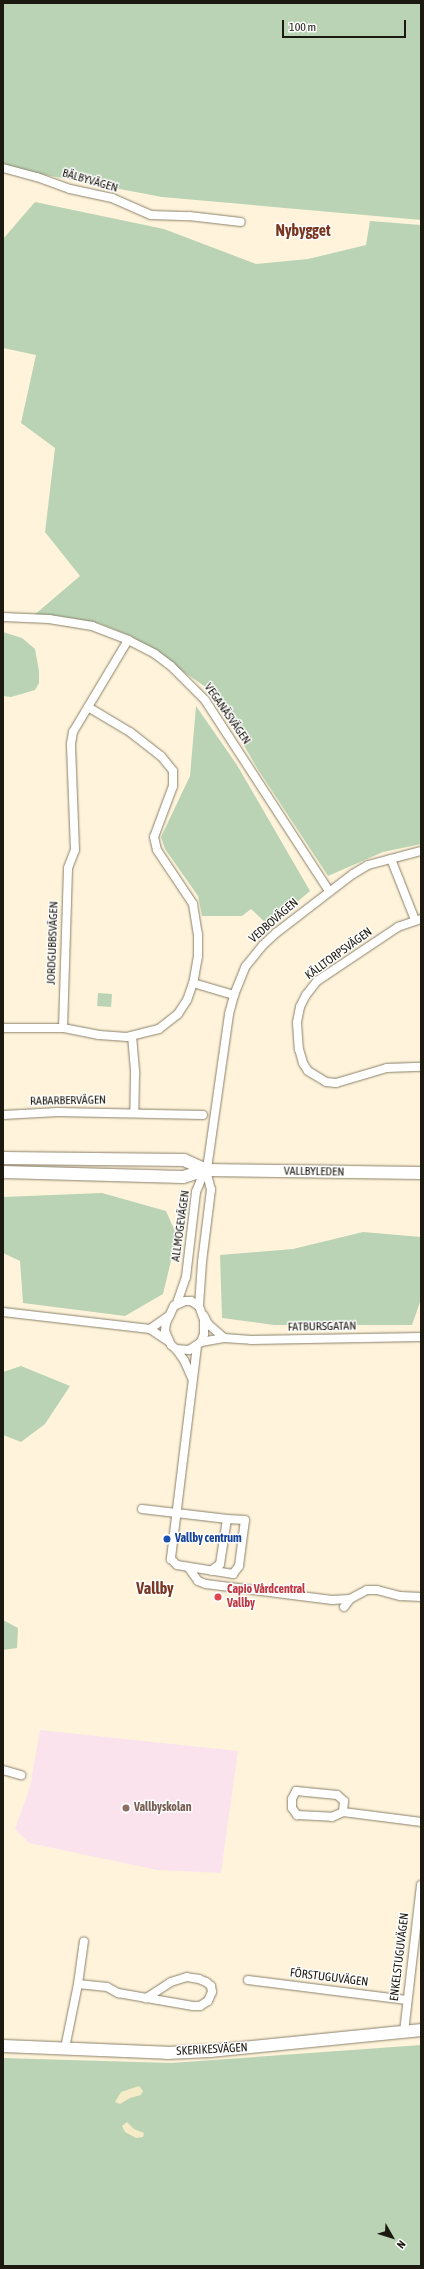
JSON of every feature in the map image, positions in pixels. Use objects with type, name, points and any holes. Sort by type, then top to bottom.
[{"type":"main road","name":"VALLBYLEDEN","points":[[3,1158],[184,1160],[206,1170]]},
{"type":"main road","name":"VALLBYLEDEN","points":[[3,1172],[183,1177],[206,1170],[421,1173]]},
{"type":"main road","name":"SKERIKESVÄGEN","points":[[3,2046],[166,2053],[211,2051],[421,2030]]},
{"type":"street","name":"BÄLBYVÄGEN","points":[[3,168],[37,177],[70,190],[112,198],[151,215],[189,216],[241,222]]},
{"type":"street","name":"VEGANÄSVÄGEN","points":[[3,616],[69,621],[92,626],[128,640],[155,654],[171,666],[205,700],[329,891]]},
{"type":"street","name":"JORDGUBBSVÄGEN","points":[[63,1028],[68,868],[75,850],[71,744],[73,732],[128,640]]},
{"type":"street","points":[[3,1028],[63,1028],[100,1035],[132,1036],[159,1029],[178,1014],[187,1000],[192,983],[198,956],[198,934],[193,904],[157,850],[154,837],[173,786],[173,771],[161,756],[136,737],[88,707]]},
{"type":"street","name":"VEDBOVÄGEN","points":[[206,1170],[234,995],[246,966],[263,945],[329,891],[368,865],[421,851]]},
{"type":"street","name":"KÄLLTORPSVÄGEN","points":[[391,859],[418,920],[386,934],[317,981],[306,995],[300,1007],[297,1023],[299,1050],[303,1063],[308,1071],[326,1082],[336,1083],[394,1067],[421,1067]]},
{"type":"street","points":[[192,983],[234,995]]},
{"type":"street","points":[[132,1036],[135,1074],[134,1113]]},
{"type":"street","name":"RABARBERVÄGEN","points":[[3,1115],[58,1112],[204,1115]]},
{"type":"street","name":"ALLMOGEVÄGEN","points":[[177,1303],[186,1273],[196,1192],[206,1170]]},
{"type":"street","name":"ALLMOGEVÄGEN","points":[[201,1309],[202,1262],[212,1190],[206,1170]]},
{"type":"street","points":[[168,1342],[165,1331],[170,1315],[177,1303],[191,1301],[201,1309],[208,1324],[224,1338]]},
{"type":"street","points":[[142,1509],[176,1512],[228,1519],[245,1520],[239,1566],[232,1574],[177,1565],[171,1559],[176,1512],[192,1379],[204,1327],[201,1309]]},
{"type":"street","points":[[3,1312],[150,1329],[176,1349],[184,1360],[192,1379]]},
{"type":"street","points":[[150,1329],[170,1315]]},
{"type":"street","name":"FATBURSGATAN","points":[[199,1344],[224,1338],[251,1340],[421,1337]]},
{"type":"street","points":[[176,1349],[189,1350],[199,1344]]},
{"type":"street","points":[[212,1571],[220,1564],[228,1519]]},
{"type":"street","points":[[188,1567],[198,1581],[206,1584],[332,1600],[350,1599],[367,1590],[377,1590],[400,1596],[421,1597]]},
{"type":"street","points":[[344,1607],[350,1599]]},
{"type":"street","points":[[3,1770],[21,1776]]},
{"type":"street","points":[[343,1812],[344,1801],[337,1795],[296,1791],[292,1798],[292,1808],[298,1815],[332,1817],[343,1812],[421,1822]]},
{"type":"street","name":"ENKELSTUGUVÄGEN","points":[[404,2032],[406,2000],[421,1885]]},
{"type":"street","points":[[65,2048],[78,1984],[84,1941]]},
{"type":"street","points":[[78,1984],[107,1987],[118,1993],[146,1998],[200,2006],[208,2001],[212,1992],[210,1986],[206,1982],[199,1978],[187,1977],[171,1982],[146,1998]]},
{"type":"street","name":"FÖRSTUGUVÄGEN","points":[[248,1980],[406,2000]]},
{"type":"shaded area","name":"Vallbyskolan","points":[[40,1730],[238,1751],[221,1873],[157,1870],[29,1843],[15,1829],[30,1787]]},
{"type":"green space","points":[[3,3],[421,3],[421,220],[162,197],[3,167]]},
{"type":"green space","points":[[35,202],[164,229],[256,264],[308,259],[366,245],[370,221],[421,225],[421,844],[383,852],[328,876],[257,768],[213,692],[131,636],[98,623],[64,617],[33,616],[80,576],[45,532],[55,448],[21,423],[36,355],[3,348],[3,239]]},
{"type":"green space","points":[[3,632],[22,638],[35,649],[39,671],[39,683],[35,690],[11,697],[3,696]]},
{"type":"green space","points":[[196,706],[237,765],[310,891],[269,926],[251,909],[242,916],[202,916],[198,896],[165,849],[161,837],[190,776]]},
{"type":"green space","points":[[98,993],[112,994],[111,1007],[97,1006]]},
{"type":"green space","points":[[102,1193],[166,1211],[177,1236],[163,1294],[125,1316],[23,1303],[20,1261],[3,1253],[3,1197]]},
{"type":"green space","points":[[363,1232],[421,1237],[421,1299],[412,1325],[274,1325],[222,1318],[220,1255],[293,1249]]},
{"type":"green space","points":[[21,1366],[70,1386],[45,1424],[21,1442],[3,1435],[3,1372]]},
{"type":"green space","points":[[3,1620],[18,1628],[17,1648],[3,1650]]},
{"type":"green space","points":[[421,2045],[421,2266],[3,2266],[3,2058],[171,2063]]},
{"type":"sand","points":[[139,2086],[143,2091],[141,2095],[130,2098],[120,2104],[115,2102],[121,2092]]},
{"type":"sand","points":[[127,2122],[134,2129],[144,2133],[143,2137],[136,2138],[125,2132],[122,2126]]},
{"type":"place","name":"Vallby centrum","points":[[167,1539]]},
{"type":"place","name":"Capio Vårdcentral Vallby","points":[[218,1597]]},
{"type":"place","name":"Vallbyskolan","points":[[126,1808]]},
{"type":"district","name":"Nybygget","points":[[303,230]]},
{"type":"district","name":"Vallby","points":[[155,1588]]}]
